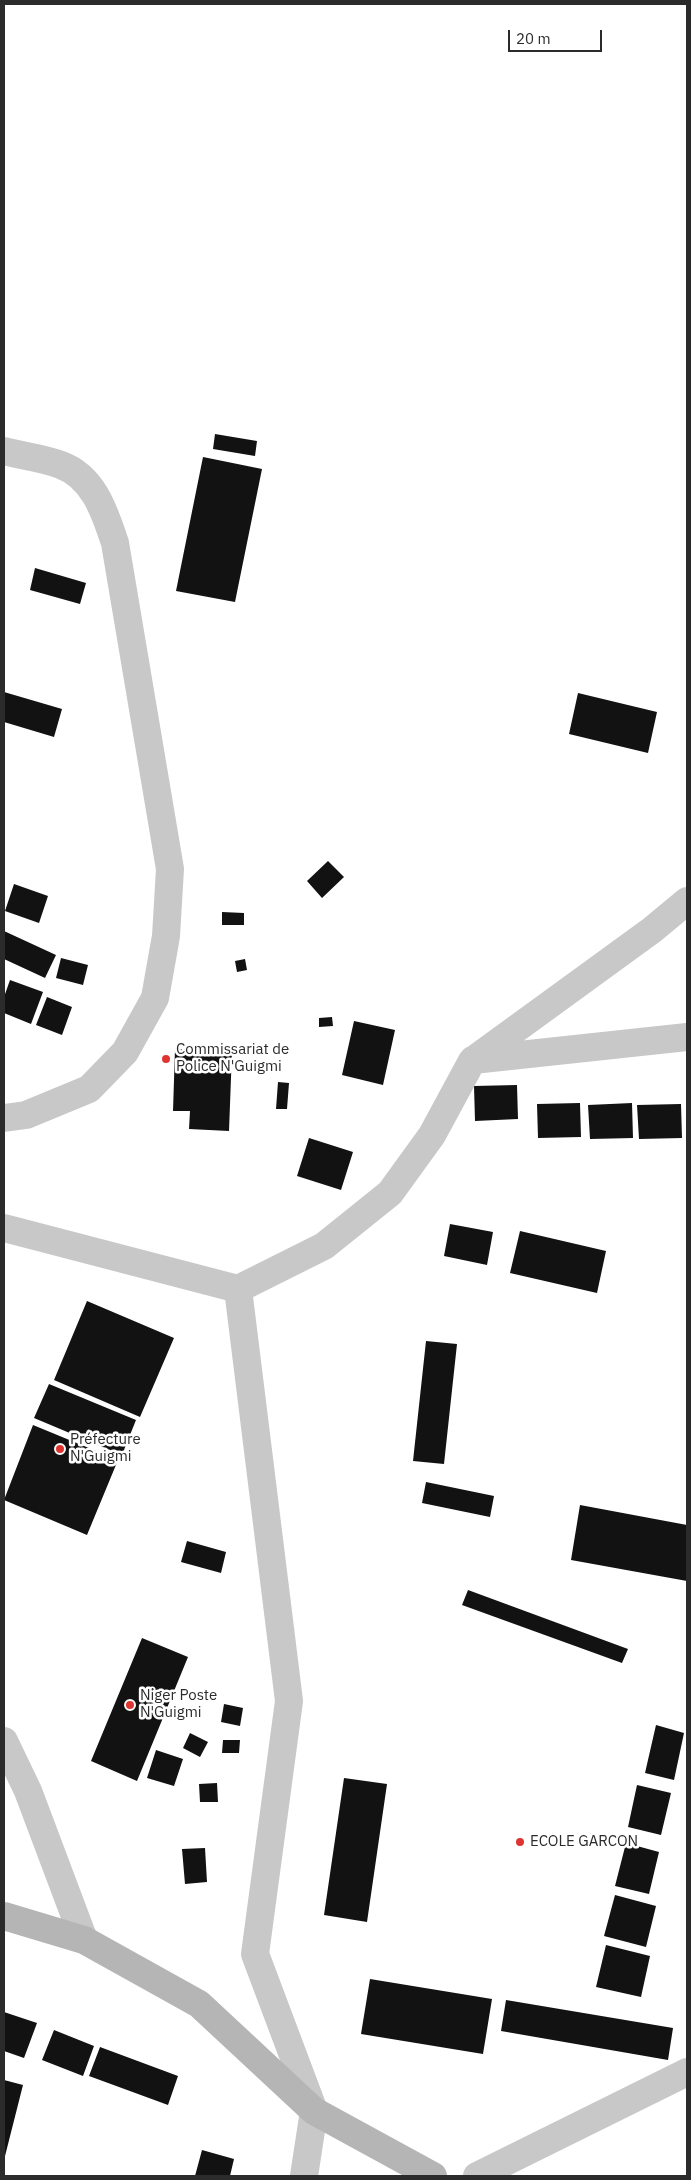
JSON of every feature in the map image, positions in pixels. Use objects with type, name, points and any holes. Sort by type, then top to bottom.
[{"type":"main road","points":[[4,1916],[84,1940],[199,2004],[314,2111],[433,2176]]},
{"type":"street","points":[[4,451],[62,465],[78,475],[95,492],[105,513],[115,543],[170,869],[166,936],[156,998],[125,1052],[89,1088],[26,1115],[4,1118]]},
{"type":"street","points":[[4,1228],[238,1289],[324,1246],[390,1193],[432,1136],[472,1061],[652,930],[687,900]]},
{"type":"street","points":[[472,1061],[687,1037]]},
{"type":"street","points":[[238,1289],[290,1701],[255,1954],[314,2111],[304,2176]]},
{"type":"street","points":[[4,1741],[28,1791],[84,1940]]},
{"type":"street","points":[[477,2176],[687,2072]]},
{"type":"building","points":[[215,434],[257,441],[255,456],[213,449]]},
{"type":"building","points":[[203,457],[262,469],[235,602],[176,591]]},
{"type":"building","points":[[35,568],[86,583],[80,604],[30,590]]},
{"type":"building","points":[[4,692],[62,709],[54,737],[4,722]]},
{"type":"building","points":[[578,693],[657,712],[648,753],[569,734]]},
{"type":"building","points":[[328,861],[344,877],[322,898],[307,881]]},
{"type":"building","points":[[14,884],[48,896],[39,923],[5,911]]},
{"type":"building","points":[[222,912],[244,913],[244,925],[222,925]]},
{"type":"building","points":[[4,931],[56,955],[45,978],[4,959]]},
{"type":"building","points":[[61,958],[88,965],[83,985],[56,978]]},
{"type":"building","points":[[245,959],[247,970],[237,972],[235,961]]},
{"type":"building","points":[[10,980],[43,992],[31,1024],[4,1013],[4,997]]},
{"type":"building","points":[[47,997],[72,1007],[62,1035],[36,1025]]},
{"type":"building","points":[[332,1017],[333,1026],[319,1027],[319,1018]]},
{"type":"building","points":[[354,1021],[395,1030],[383,1085],[342,1075]]},
{"type":"building","points":[[175,1049],[232,1051],[229,1131],[189,1129],[190,1111],[173,1111]]},
{"type":"building","points":[[278,1082],[289,1083],[287,1109],[276,1109]]},
{"type":"building","points":[[517,1085],[518,1119],[475,1121],[474,1086]]},
{"type":"building","points":[[580,1103],[581,1137],[538,1138],[537,1104]]},
{"type":"building","points":[[632,1103],[633,1138],[590,1139],[588,1105]]},
{"type":"building","points":[[681,1104],[682,1138],[639,1139],[637,1105]]},
{"type":"building","points":[[309,1138],[353,1152],[341,1190],[297,1176]]},
{"type":"building","points":[[450,1224],[493,1232],[487,1265],[444,1256]]},
{"type":"building","points":[[520,1231],[606,1251],[597,1293],[510,1273]]},
{"type":"building","points":[[87,1301],[174,1338],[140,1417],[54,1380]]},
{"type":"building","points":[[426,1341],[457,1344],[444,1464],[413,1461]]},
{"type":"building","points":[[49,1384],[136,1420],[122,1455],[34,1418]]},
{"type":"building","points":[[33,1425],[118,1460],[87,1535],[4,1500]]},
{"type":"building","points":[[426,1482],[494,1496],[490,1517],[422,1503]]},
{"type":"building","points":[[580,1505],[687,1525],[687,1581],[571,1560]]},
{"type":"building","points":[[187,1541],[226,1552],[221,1573],[181,1562]]},
{"type":"building","points":[[468,1590],[628,1649],[622,1663],[462,1605]]},
{"type":"building","points":[[142,1638],[188,1657],[137,1781],[91,1761]]},
{"type":"building","points":[[224,1704],[243,1708],[240,1726],[221,1722]]},
{"type":"building","points":[[656,1725],[684,1733],[674,1780],[645,1773]]},
{"type":"building","points":[[190,1733],[208,1742],[200,1757],[183,1748]]},
{"type":"building","points":[[223,1740],[240,1740],[239,1753],[222,1753]]},
{"type":"building","points":[[156,1750],[183,1759],[174,1786],[147,1778]]},
{"type":"building","points":[[344,1778],[387,1784],[367,1922],[324,1915]]},
{"type":"building","points":[[217,1783],[218,1802],[200,1802],[199,1784]]},
{"type":"building","points":[[637,1785],[671,1793],[661,1835],[628,1827]]},
{"type":"building","points":[[626,1843],[659,1852],[649,1894],[615,1886]]},
{"type":"building","points":[[205,1848],[207,1882],[185,1884],[182,1849]]},
{"type":"building","points":[[615,1895],[656,1906],[646,1947],[604,1936]]},
{"type":"building","points":[[606,1945],[650,1956],[641,1997],[596,1987]]},
{"type":"building","points":[[370,1979],[492,1999],[483,2054],[361,2034]]},
{"type":"building","points":[[506,2000],[673,2028],[668,2060],[501,2031]]},
{"type":"building","points":[[4,2012],[37,2023],[24,2058],[4,2051]]},
{"type":"building","points":[[54,2030],[94,2046],[83,2076],[42,2060]]},
{"type":"building","points":[[100,2047],[178,2076],[168,2105],[89,2076]]},
{"type":"building","points":[[4,2080],[23,2085],[4,2160]]},
{"type":"building","points":[[202,2150],[234,2159],[230,2176],[195,2176]]},
{"type":"place","name":"Commissariat de Police N'Guigmi","points":[[166,1059]]},
{"type":"place","name":"Préfecture N'Guigmi","points":[[60,1449]]},
{"type":"place","name":"Niger Poste N'Guigmi","points":[[130,1705]]},
{"type":"place","name":"ECOLE GARCON","points":[[520,1842]]}]
